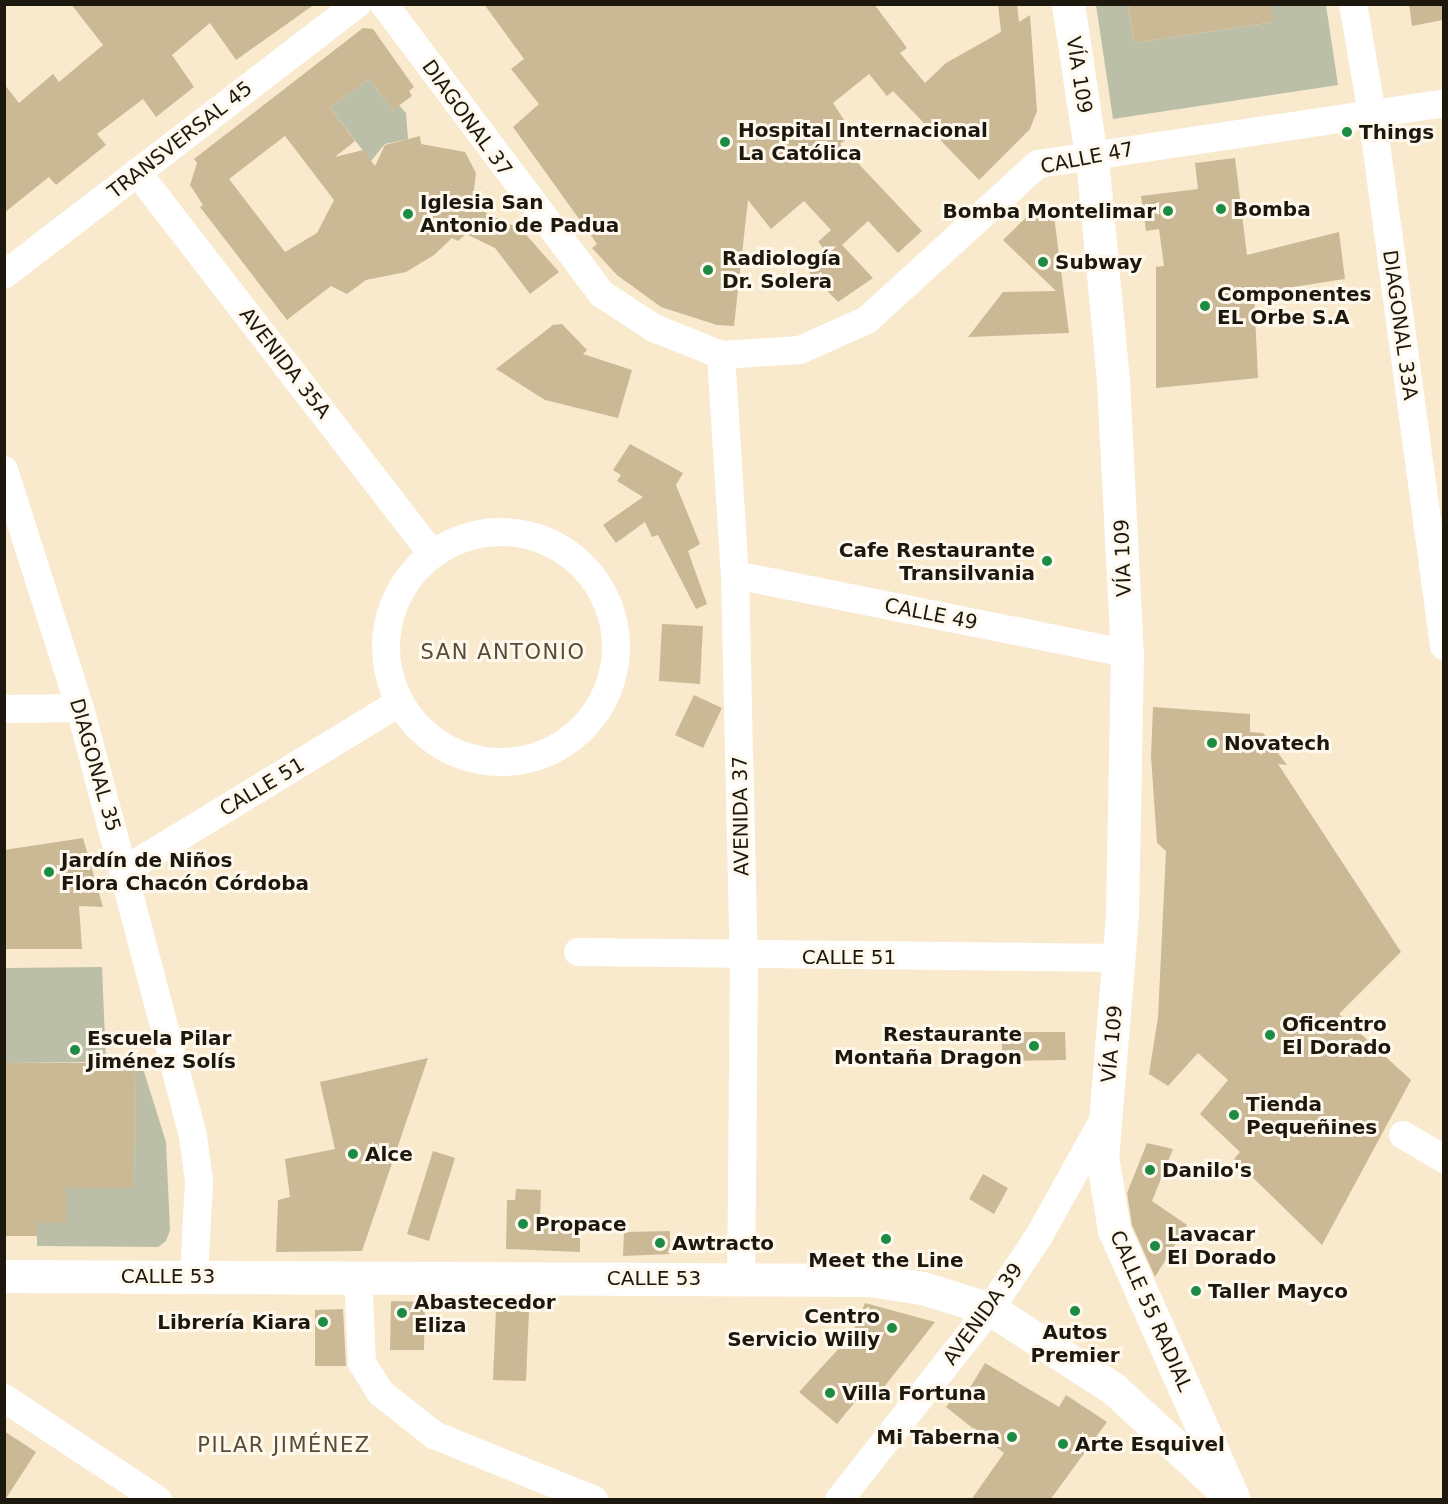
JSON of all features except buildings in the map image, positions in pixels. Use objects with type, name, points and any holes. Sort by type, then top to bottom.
[{"type":"main road","name":"VÍA 109","points":[[1068,4],[1091,154],[1119,460],[1127,653],[1126,806],[1120,958],[1106,1115]]},
{"type":"main road","name":"CALLE 55 RADIAL","points":[[1106,1115],[1102,1156],[1114,1230],[1234,1500]]},
{"type":"main road","name":"CALLE 53","points":[[4,1276],[741,1278],[870,1280],[923,1288],[990,1309],[1114,1389],[1234,1500]]},
{"type":"street","name":"TRANSVERSAL 45","points":[[4,275],[357,4]]},
{"type":"street","name":"DIAGONAL 37","points":[[384,4],[602,294],[654,328],[721,355]]},
{"type":"street","name":"DIAGONAL 33A","points":[[1353,4],[1372,114],[1443,646]]},
{"type":"street","name":"CALLE 47","points":[[721,355],[800,350],[867,320],[1027,172],[1046,162],[1443,103]]},
{"type":"street","name":"AVENIDA 35A","points":[[138,172],[432,554]]},
{"type":"street","name":"AVENIDA 37","points":[[721,355],[735,575],[744,957],[741,1278]]},
{"type":"street","name":"DIAGONAL 35","points":[[4,470],[80,708],[125,870],[193,1136],[199,1181],[194,1276]]},
{"type":"street","points":[[503,530],[540,537],[573,555],[599,583],[614,617],[617,655],[608,691],[588,724],[559,748],[523,761],[486,762],[450,751],[419,729],[399,704],[388,668],[386,636],[394,605],[409,576],[432,554],[466,536],[503,530]]},
{"type":"street","name":"CALLE 49","points":[[735,575],[1127,653]]},
{"type":"street","name":"CALLE 51","points":[[125,870],[399,704]]},
{"type":"street","points":[[4,709],[80,708]]},
{"type":"street","name":"CALLE 51","points":[[578,952],[744,957],[1120,958]]},
{"type":"street","name":"AVENIDA 39","points":[[839,1500],[990,1309],[1045,1227],[1106,1115]]},
{"type":"street","points":[[1403,1135],[1443,1159]]},
{"type":"street","points":[[358,1277],[363,1363],[381,1393],[434,1435],[594,1500]]},
{"type":"street","points":[[4,1398],[158,1500]]},
{"type":"green space","points":[[1096,5],[1128,5],[1134,43],[1273,22],[1271,5],[1326,5],[1338,85],[1113,119]]},
{"type":"green space","points":[[369,79],[393,110],[399,105],[406,113],[408,139],[385,144],[371,161],[330,108]]},
{"type":"green space","points":[[102,967],[106,1062],[5,1063],[5,968]]},
{"type":"green space","points":[[141,1062],[166,1142],[170,1230],[166,1241],[158,1247],[37,1246],[37,1223],[66,1188],[134,1188],[135,1063]]},
{"type":"place","name":"Things","points":[[1347,132]]},
{"type":"place","name":"Hospital Internacional La Católica","points":[[725,142]]},
{"type":"place","name":"Bomba","points":[[1221,209]]},
{"type":"place","name":"Bomba Montelimar","points":[[1168,211]]},
{"type":"place","name":"Iglesia San Antonio de Padua","points":[[408,214]]},
{"type":"place","name":"Subway","points":[[1043,262]]},
{"type":"place","name":"Radiología Dr. Solera","points":[[708,270]]},
{"type":"place","name":"Componentes EL Orbe S.A","points":[[1205,306]]},
{"type":"place","name":"Cafe Restaurante Transilvania","points":[[1047,561]]},
{"type":"place","name":"Novatech","points":[[1212,743]]},
{"type":"place","name":"Jardín de Niños Flora Chacón Córdoba","points":[[49,872]]},
{"type":"place","name":"Oficentro El Dorado","points":[[1270,1035]]},
{"type":"place","name":"Restaurante Montaña Dragon","points":[[1034,1046]]},
{"type":"place","name":"Escuela Pilar Jiménez Solís","points":[[75,1050]]},
{"type":"place","name":"Tienda Pequeñines","points":[[1234,1115]]},
{"type":"place","name":"Alce","points":[[353,1154]]},
{"type":"place","name":"Danilo's","points":[[1150,1170]]},
{"type":"place","name":"Propace","points":[[523,1224]]},
{"type":"place","name":"Meet the Line","points":[[886,1239]]},
{"type":"place","name":"Awtracto","points":[[660,1243]]},
{"type":"place","name":"Lavacar El Dorado","points":[[1155,1246]]},
{"type":"place","name":"Taller Mayco","points":[[1196,1291]]},
{"type":"place","name":"Autos Premier","points":[[1075,1311]]},
{"type":"place","name":"Abastecedor Eliza","points":[[402,1313]]},
{"type":"place","name":"Librería Kiara","points":[[323,1322]]},
{"type":"place","name":"Centro Servicio Willy","points":[[892,1328]]},
{"type":"place","name":"Villa Fortuna","points":[[830,1393]]},
{"type":"place","name":"Mi Taberna","points":[[1012,1437]]},
{"type":"place","name":"Arte Esquivel","points":[[1063,1444]]},
{"type":"district","name":"SAN ANTONIO","points":[[503,652]]},
{"type":"district","name":"PILAR JIMÉNEZ","points":[[284,1445]]}]
